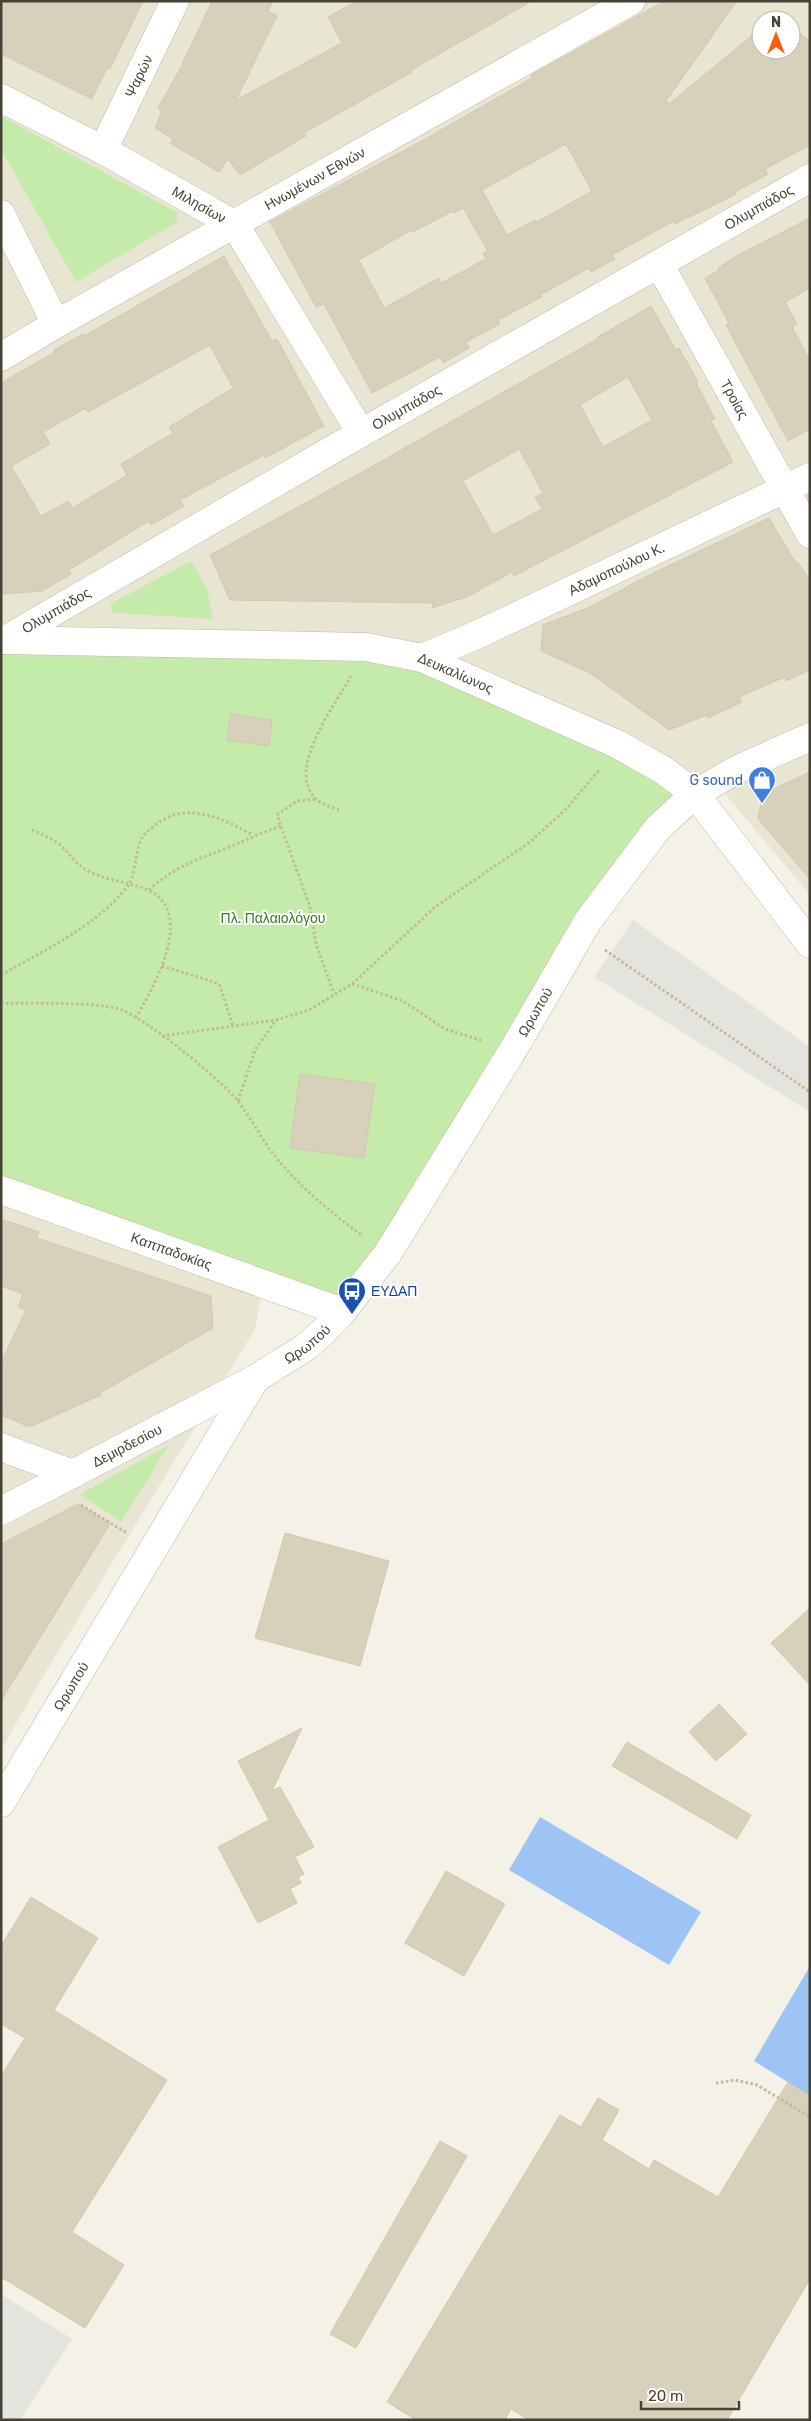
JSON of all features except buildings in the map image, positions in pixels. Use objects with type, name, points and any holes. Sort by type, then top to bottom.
[{"type":"street","name":"Ψαρών","points":[[103,150],[174,1]]},
{"type":"street","name":"Ηνωμένων Εθνών","points":[[1,357],[56,324],[235,225],[603,8],[630,1]]},
{"type":"street","name":"Μιλησίων","points":[[1,98],[103,150],[235,225],[361,433]]},
{"type":"street","name":"Ολυμπιάδος","points":[[3,640],[361,433],[810,178]]},
{"type":"street","points":[[1,214],[56,324]]},
{"type":"street","name":"Τροίας","points":[[659,264],[810,534]]},
{"type":"street","name":"Αδαμοπούλου Κ.","points":[[422,658],[810,477]]},
{"type":"street","name":"Δευκαλίωνος","points":[[3,640],[366,647],[422,658],[617,744],[662,770],[694,794],[810,944]]},
{"type":"street","name":"Ωρωπού","points":[[1,1803],[255,1379],[306,1347],[342,1312],[388,1253],[513,1050],[588,921],[658,828],[694,794],[736,770],[810,737]]},
{"type":"street","name":"Καππαδοκίας","points":[[1,1190],[342,1312]]},
{"type":"street","name":"Δεμιρδεσίου","points":[[1,1511],[255,1379]]},
{"type":"street","points":[[1,1447],[62,1480]]},
{"type":"path","points":[[315,799],[308,786],[306,770],[310,754],[320,728],[335,706],[366,647]]},
{"type":"path","points":[[162,1036],[276,1020],[309,1010],[352,984],[435,907],[530,842],[589,784],[617,744]]},
{"type":"path","points":[[334,994],[316,944],[310,907],[277,815],[297,801],[315,799],[339,810]]},
{"type":"path","points":[[1,975],[84,928],[130,885],[136,854],[143,835],[161,820],[175,814],[188,812],[219,819],[253,835]]},
{"type":"path","points":[[149,890],[165,875],[183,865],[229,847],[253,835],[281,826]]},
{"type":"path","points":[[32,830],[59,844],[75,863],[91,873],[149,890],[163,900],[171,918],[169,939],[162,966],[135,1018]]},
{"type":"path","points":[[602,948],[810,1092]]},
{"type":"path","points":[[162,966],[214,982],[220,986],[233,1026]]},
{"type":"path","points":[[352,984],[403,1001],[445,1029],[513,1050]]},
{"type":"path","points":[[1,1003],[100,1006],[122,1010],[135,1018],[162,1036],[238,1100],[274,1154],[301,1185],[340,1220],[388,1253]]},
{"type":"path","points":[[238,1100],[256,1050],[276,1020]]},
{"type":"path","points":[[62,1480],[153,1549]]},
{"type":"path","points":[[716,2084],[735,2080],[757,2085],[810,2117]]},
{"type":"shaded area","points":[[1,1],[810,1],[810,895],[721,789],[1,658]]},
{"type":"shaded area","points":[[633,920],[810,1047],[810,1112],[594,977]]},
{"type":"shaded area","points":[[1,1205],[261,1296],[255,1329],[45,1673],[1,1750]]},
{"type":"shaded area","points":[[1,2294],[72,2339],[20,2420],[1,2420]]},
{"type":"green space","points":[[1,116],[178,213],[177,222],[76,282],[1,149]]},
{"type":"green space","points":[[191,561],[207,589],[213,619],[113,613],[110,604]]},
{"type":"green space","name":"Πλ. Παλαιολόγου","points":[[1,640],[422,658],[695,794],[658,828],[342,1312],[1,1190]]},
{"type":"green space","points":[[169,1445],[121,1522],[80,1494]]},
{"type":"water","points":[[540,1817],[701,1912],[669,1965],[509,1870]]},
{"type":"water","points":[[810,1966],[810,2096],[754,2061]]},
{"type":"place","name":"G sound","points":[[762,804]]},
{"type":"place","name":"ΕΥΔΑΠ","points":[[352,1315]]}]
